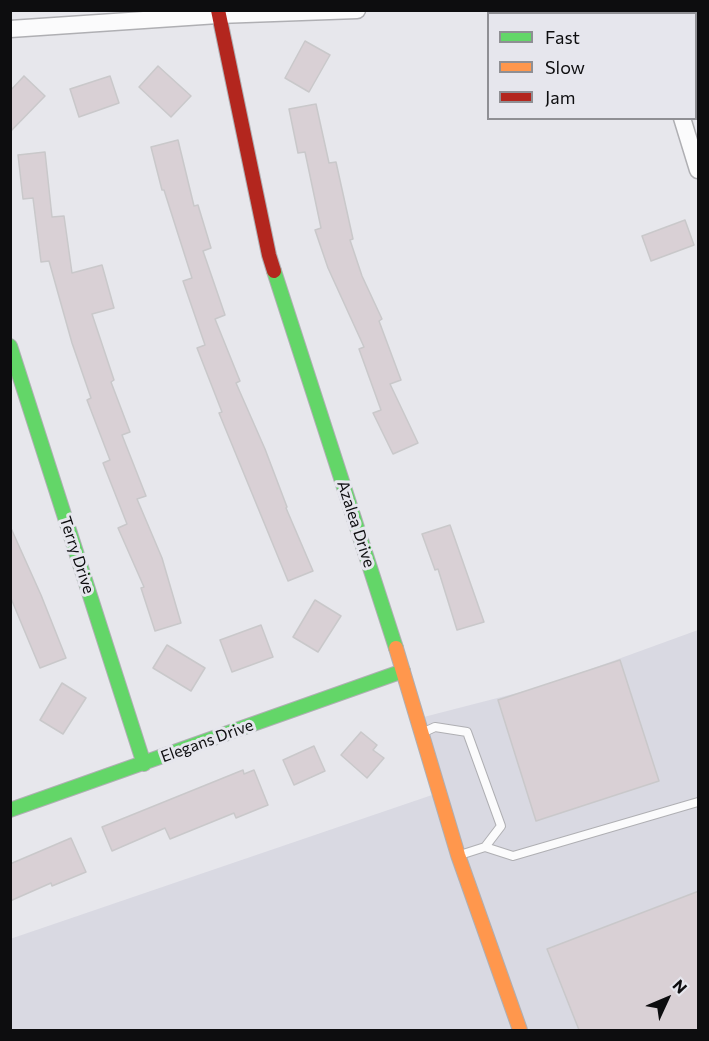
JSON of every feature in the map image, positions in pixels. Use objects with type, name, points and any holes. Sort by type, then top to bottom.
[{"type":"street","points":[[10,29],[218,13],[357,10]]},
{"type":"street","name":"Azalea Drive","points":[[218,13],[269,255],[403,671],[458,855],[520,1030]]},
{"type":"street","points":[[683,120],[699,170]]},
{"type":"street","name":"Terry Drive","points":[[10,346],[144,764]]},
{"type":"street","name":"Elegans Drive","points":[[10,810],[403,671]]},
{"type":"lane","points":[[422,733],[435,727],[467,732],[501,826],[485,847]]},
{"type":"lane","points":[[458,855],[485,847],[513,856],[699,802]]},
{"type":"shaded area","points":[[698,630],[698,1030],[11,1030],[10,939],[435,794],[416,719],[544,686]]},
{"type":"building","points":[[305,41],[330,55],[309,92],[285,78]]},
{"type":"building","points":[[158,66],[191,96],[171,117],[139,87]]},
{"type":"building","points":[[24,76],[45,96],[10,132],[10,91]]},
{"type":"building","points":[[110,76],[119,103],[79,117],[70,89]]},
{"type":"building","points":[[316,104],[329,163],[336,162],[353,239],[350,240],[362,276],[382,319],[379,321],[401,380],[390,384],[418,443],[393,454],[373,413],[381,410],[359,349],[364,347],[328,268],[315,230],[321,228],[305,152],[298,153],[289,109]]},
{"type":"building","points":[[178,140],[194,206],[198,205],[211,248],[203,251],[225,315],[215,319],[240,381],[236,383],[265,449],[286,508],[313,571],[288,581],[219,413],[222,412],[197,348],[205,345],[183,281],[192,278],[164,190],[162,190],[151,147]]},
{"type":"building","points":[[45,152],[52,217],[64,216],[72,273],[102,265],[114,308],[92,314],[114,380],[111,382],[130,432],[122,435],[146,496],[137,499],[162,558],[181,623],[155,631],[141,588],[144,587],[118,528],[127,524],[103,463],[110,460],[87,400],[91,398],[72,343],[49,261],[41,262],[33,198],[23,199],[18,155]]},
{"type":"building","points":[[685,220],[694,245],[651,261],[642,236]]},
{"type":"building","points":[[450,525],[484,622],[457,630],[438,569],[435,570],[422,534]]},
{"type":"building","points":[[10,526],[66,658],[40,668],[10,596]]},
{"type":"building","points":[[315,600],[341,616],[318,652],[293,637]]},
{"type":"building","points":[[261,625],[273,657],[232,672],[220,640]]},
{"type":"building","points":[[167,645],[205,668],[191,691],[153,668]]},
{"type":"building","points":[[620,660],[659,781],[536,821],[498,700]]},
{"type":"building","points":[[62,683],[86,698],[63,734],[40,720]]},
{"type":"building","points":[[361,732],[377,745],[373,750],[384,758],[367,778],[341,755]]},
{"type":"building","points":[[314,746],[325,771],[294,785],[283,760]]},
{"type":"building","points":[[243,770],[244,774],[254,770],[268,805],[236,818],[234,813],[170,839],[165,828],[112,851],[102,827]]},
{"type":"building","points":[[71,838],[86,872],[52,886],[51,883],[10,901],[10,864]]},
{"type":"building","points":[[699,891],[699,1030],[579,1030],[547,949]]},
{"type":"traffic: fast","points":[[274,271],[396,648]]},
{"type":"traffic: fast","points":[[10,346],[144,764]]},
{"type":"traffic: fast","points":[[10,810],[403,671]]},
{"type":"traffic: slow","points":[[396,648],[458,855],[520,1030]]},
{"type":"traffic: jam","points":[[218,10],[274,271]]}]
